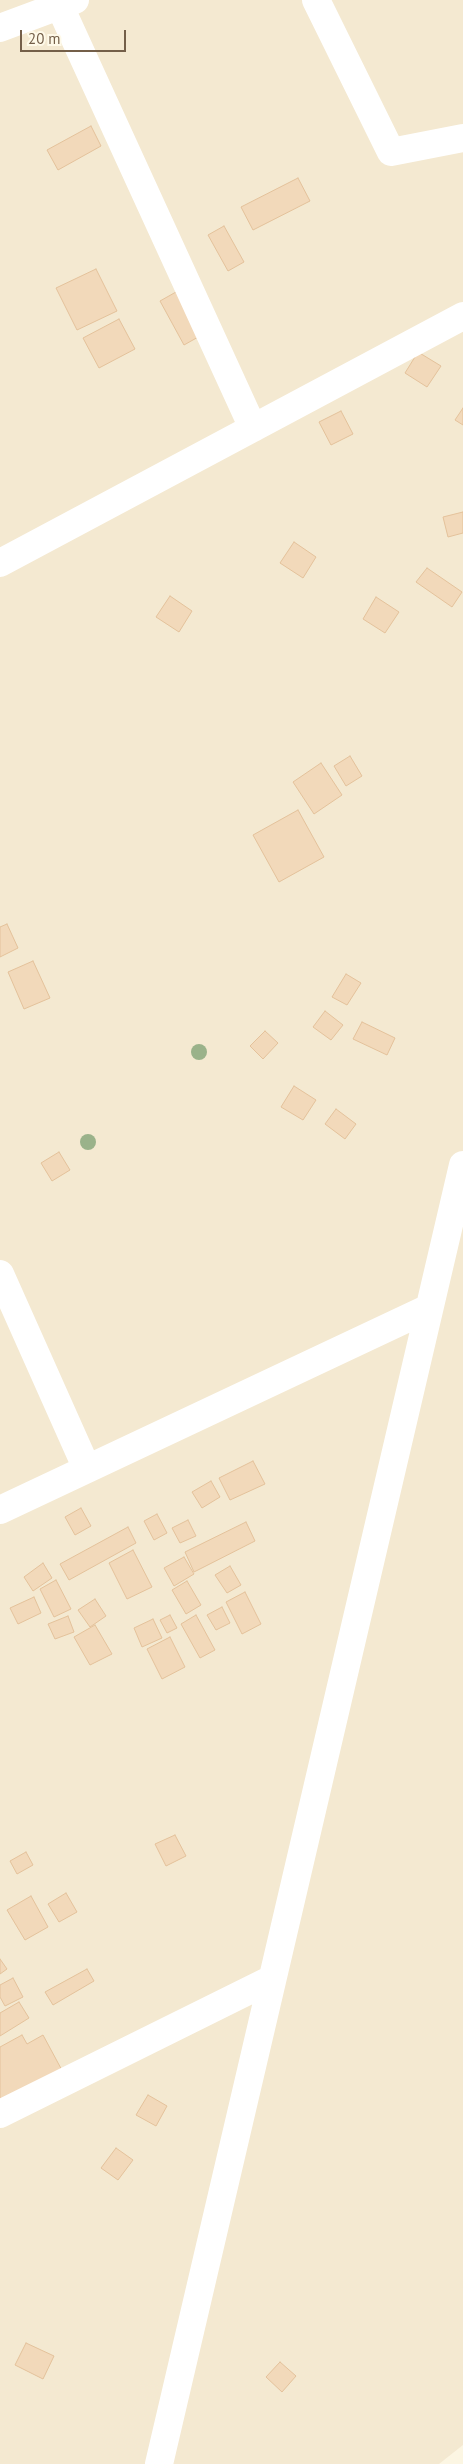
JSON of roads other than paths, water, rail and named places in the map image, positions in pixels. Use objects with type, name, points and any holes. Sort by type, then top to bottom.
[{"type":"street","points":[[316,0],[390,152],[463,138]]},
{"type":"street","points":[[0,28],[64,2],[253,428]]},
{"type":"street","points":[[0,563],[463,316]]},
{"type":"street","points":[[159,2464],[463,1165]]},
{"type":"street","points":[[0,1274],[87,1469]]},
{"type":"street","points":[[0,1510],[429,1308]]},
{"type":"street","points":[[0,2114],[272,1979]]}]
